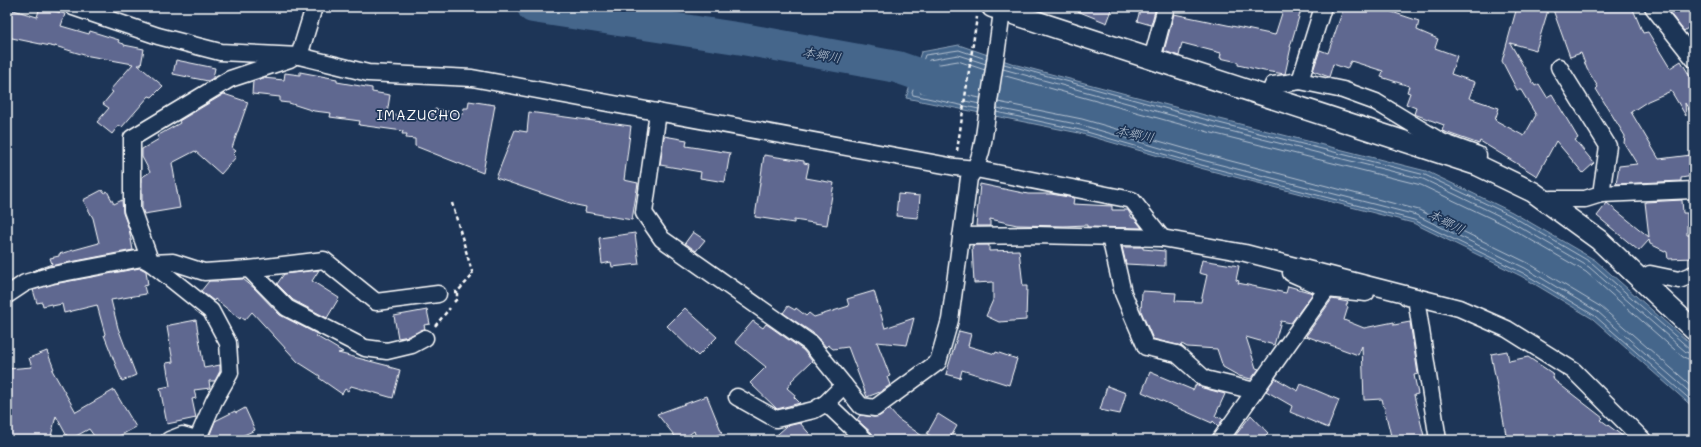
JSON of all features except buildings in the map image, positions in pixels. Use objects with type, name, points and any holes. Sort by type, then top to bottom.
[{"type":"street","points":[[73,7],[158,36],[220,52],[299,56],[368,73],[472,78],[955,167],[976,169],[1132,200],[1162,238]]},
{"type":"street","points":[[299,56],[314,7]]},
{"type":"street","points":[[1152,59],[1166,7]]},
{"type":"street","points":[[1300,81],[1323,7]]},
{"type":"street","points":[[1653,7],[1694,59]]},
{"type":"street","points":[[658,112],[644,213],[662,239],[810,343],[861,406],[875,408],[938,362],[950,320],[969,178],[976,169],[981,151],[998,46],[994,10],[1152,59],[1478,164],[1533,192],[1599,240],[1694,330]]},
{"type":"street","points":[[151,263],[132,210],[132,138],[230,79],[299,56]]},
{"type":"street","points":[[1559,67],[1608,146],[1601,194]]},
{"type":"street","points":[[1268,97],[1273,85],[1300,81],[1343,90],[1376,102],[1442,142],[1478,155],[1478,164]]},
{"type":"street","points":[[1550,204],[1552,199],[1585,199],[1601,194],[1694,190]]},
{"type":"street","points":[[961,236],[1034,235],[1162,238],[1246,253],[1459,308],[1507,329],[1574,370],[1643,440]]},
{"type":"street","points":[[1110,237],[1123,293],[1146,346],[1177,354],[1205,379],[1255,391]]},
{"type":"street","points":[[1246,253],[1327,289],[1416,298]]},
{"type":"street","points":[[7,296],[25,283],[52,275],[142,258],[151,263],[211,311],[228,343],[230,373],[214,401],[196,439],[182,435],[169,440]]},
{"type":"street","points":[[151,263],[173,262],[204,272],[249,269],[324,260],[376,302],[438,294]]},
{"type":"street","points":[[249,269],[287,308],[365,348],[387,351],[412,345],[425,338]]},
{"type":"street","points":[[1641,280],[1650,274],[1679,280],[1694,274]]},
{"type":"street","points":[[1220,440],[1327,289]]},
{"type":"street","points":[[1416,298],[1438,440]]},
{"type":"street","points":[[737,397],[776,419],[814,410],[826,403],[844,385]]},
{"type":"street","points":[[826,403],[865,440]]},
{"type":"path","points":[[955,167],[994,10]]},
{"type":"path","points":[[438,294],[457,292],[473,275],[452,203]]},
{"type":"path","points":[[425,338],[457,299],[457,292]]},
{"type":"water","points":[[959,45],[1017,65],[1216,118],[1426,171],[1512,212],[1595,260],[1694,347],[1694,408],[1593,319],[1521,276],[1413,223],[1200,168],[1079,133],[906,98],[921,52]]},
{"type":"waterway","name":"本郷川","points":[[533,7],[743,39],[897,67],[955,87]]},
{"type":"district","name":"IMAZUCHO","points":[[419,114]]}]
